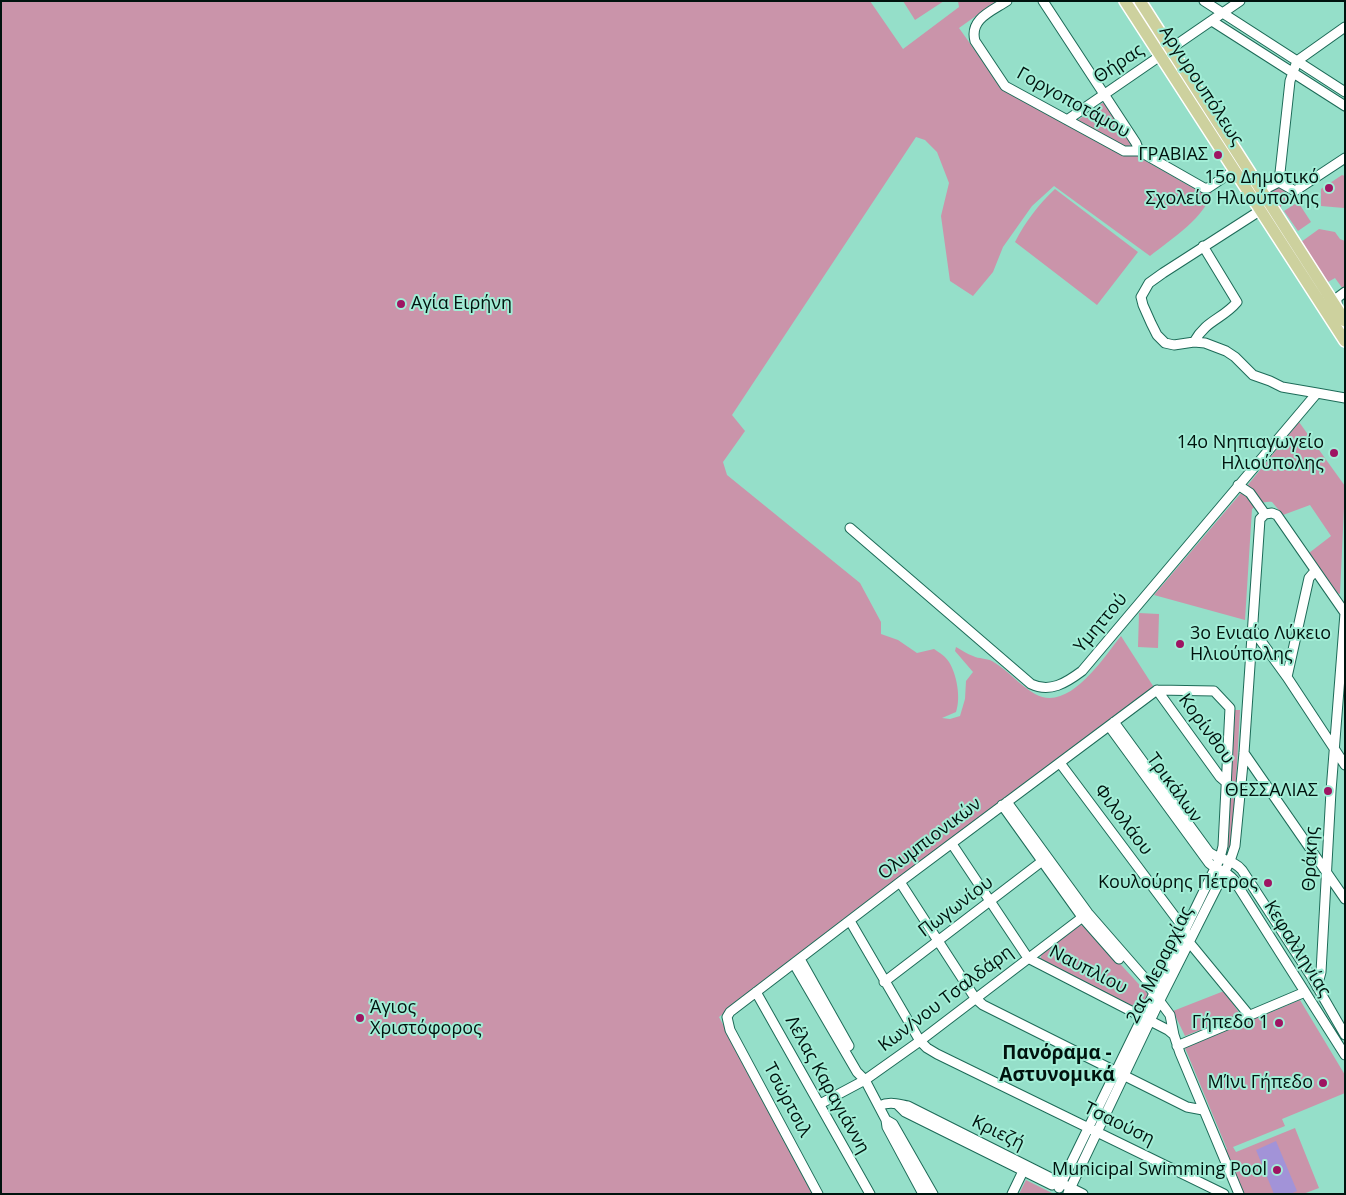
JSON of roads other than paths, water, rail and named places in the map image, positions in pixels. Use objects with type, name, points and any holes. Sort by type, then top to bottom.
[{"type":"main road","name":"Αργυρουπόλεως","points":[[1125,1],[1345,341]]},
{"type":"main road","name":"Αργυρουπόλεως","points":[[1140,1],[1345,321]]},
{"type":"street","name":"Γοργοποτάμου","points":[[1008,1],[975,24],[974,30],[975,41],[1005,86],[1124,151],[1139,151]]},
{"type":"street","points":[[1043,1],[1136,143],[1139,151],[1204,188],[1208,188],[1235,170]]},
{"type":"street","points":[[1204,1],[1345,92]]},
{"type":"street","name":"Θήρας","points":[[1067,120],[1240,1]]},
{"type":"street","points":[[1212,21],[1345,106]]},
{"type":"street","points":[[1278,182],[1292,73],[1297,61],[1345,27]]},
{"type":"street","points":[[1278,182],[1294,191],[1345,158]]},
{"type":"street","points":[[1261,191],[1278,182]]},
{"type":"street","points":[[1261,210],[1203,246],[1150,283],[1141,297],[1151,324],[1157,335],[1165,343],[1174,345],[1194,342],[1205,343],[1226,351],[1253,375],[1282,387],[1345,398]]},
{"type":"street","points":[[1194,342],[1202,328],[1232,308],[1237,302],[1203,246]]},
{"type":"street","points":[[1337,309],[1337,298],[1345,292]]},
{"type":"street","name":"Υμηττού","points":[[850,528],[1031,684],[1046,689],[1059,686],[1082,672],[1317,393]]},
{"type":"street","points":[[1238,485],[1250,493],[1264,514],[1272,512],[1277,515],[1345,613]]},
{"type":"street","name":"2ας Μεραρχίας","points":[[1155,994],[1189,942],[1230,861],[1235,846],[1244,753],[1260,519],[1264,514]]},
{"type":"street","points":[[1287,677],[1309,578],[1315,571]]},
{"type":"street","name":"Θράκης","points":[[1318,987],[1321,972],[1326,873],[1345,613]]},
{"type":"street","points":[[1252,630],[1287,677],[1345,765]]},
{"type":"street","name":"2ας Μεραρχίας","points":[[1066,1189],[1088,1127],[1120,1073],[1147,1018],[1155,994],[1220,858],[1223,846],[1230,708],[1214,692],[1159,689]]},
{"type":"street","name":"Ολυμπιονικών","points":[[727,1021],[726,1017],[730,1012],[756,992],[1159,689]]},
{"type":"street","name":"Κορίνθου","points":[[1159,689],[1227,786]]},
{"type":"street","name":"Τρικάλων","points":[[1111,724],[1209,852],[1220,858]]},
{"type":"street","name":"Τρικάλων","points":[[1111,724],[1203,855],[1215,868]]},
{"type":"street","points":[[1244,753],[1345,899]]},
{"type":"street","name":"Φιλολάου","points":[[1060,762],[1185,930],[1189,942],[1249,1015]]},
{"type":"street","points":[[1227,786],[1240,790]]},
{"type":"street","points":[[1004,804],[1085,915],[1148,983],[1170,1015],[1178,1046],[1239,1194]]},
{"type":"street","points":[[952,844],[1028,958]]},
{"type":"street","name":"Κεφαλληνίας","points":[[1220,858],[1240,867],[1254,886],[1318,987],[1345,1035]]},
{"type":"street","name":"Πωγωνίου","points":[[884,982],[1045,859]]},
{"type":"street","points":[[1215,868],[1225,871]]},
{"type":"street","name":"Κεφαλληνίας","points":[[1225,871],[1234,880],[1345,1055]]},
{"type":"street","points":[[900,882],[975,998],[983,1005],[1187,1107],[1203,1110]]},
{"type":"street","name":"Κων/νου Τσαλδάρη","points":[[820,1104],[920,1041],[1085,915]]},
{"type":"street","points":[[850,921],[920,1041]]},
{"type":"street","name":"Ναυπλίου","points":[[1028,958],[1147,1018],[1174,1035]]},
{"type":"street","points":[[797,962],[862,1070],[864,1078],[880,1106],[887,1127],[923,1194]]},
{"type":"street","name":"Λέλας Καραγιάννη","points":[[756,992],[870,1194]]},
{"type":"street","points":[[1178,1046],[1305,992]]},
{"type":"street","name":"Τσώρτσιλ","points":[[727,1021],[818,1194]]},
{"type":"street","name":"Τσαούση","points":[[920,1041],[936,1054],[1224,1194]]},
{"type":"street","name":"2ας Μεραρχίας","points":[[1066,1189],[1097,1131],[1120,1073]]},
{"type":"street","name":"Κριεζή","points":[[880,1106],[887,1103],[908,1106],[1024,1168],[1066,1189],[1083,1194]]},
{"type":"street","points":[[886,1120],[893,1124],[932,1194]]},
{"type":"street","points":[[1012,1194],[1024,1168]]},
{"type":"place","name":"ΓΡΑΒΙΑΣ","points":[[1218,155]]},
{"type":"place","name":"15ο Δημοτικό Σχολείο Ηλιούπολης","points":[[1329,188]]},
{"type":"place","name":"Αγία Ειρήνη","points":[[401,304]]},
{"type":"place","name":"14ο Νηπιαγωγείο Ηλιούπολης","points":[[1334,453]]},
{"type":"place","name":"3ο Ενιαίο Λύκειο Ηλιούπολης","points":[[1180,644]]},
{"type":"place","name":"ΘΕΣΣΑΛΙΑΣ","points":[[1328,791]]},
{"type":"place","name":"Κουλούρης Πέτρος","points":[[1268,883]]},
{"type":"place","name":"Άγιος Χριστόφορος","points":[[360,1018]]},
{"type":"place","name":"Γήπεδο 1","points":[[1279,1023]]},
{"type":"place","name":"ΜΊνι Γήπεδο","points":[[1323,1083]]},
{"type":"place","name":"Municipal Swimming Pool","points":[[1277,1170]]},
{"type":"district","name":"Πανόραμα - Αστυνομικά","points":[[1057,1065]]}]
